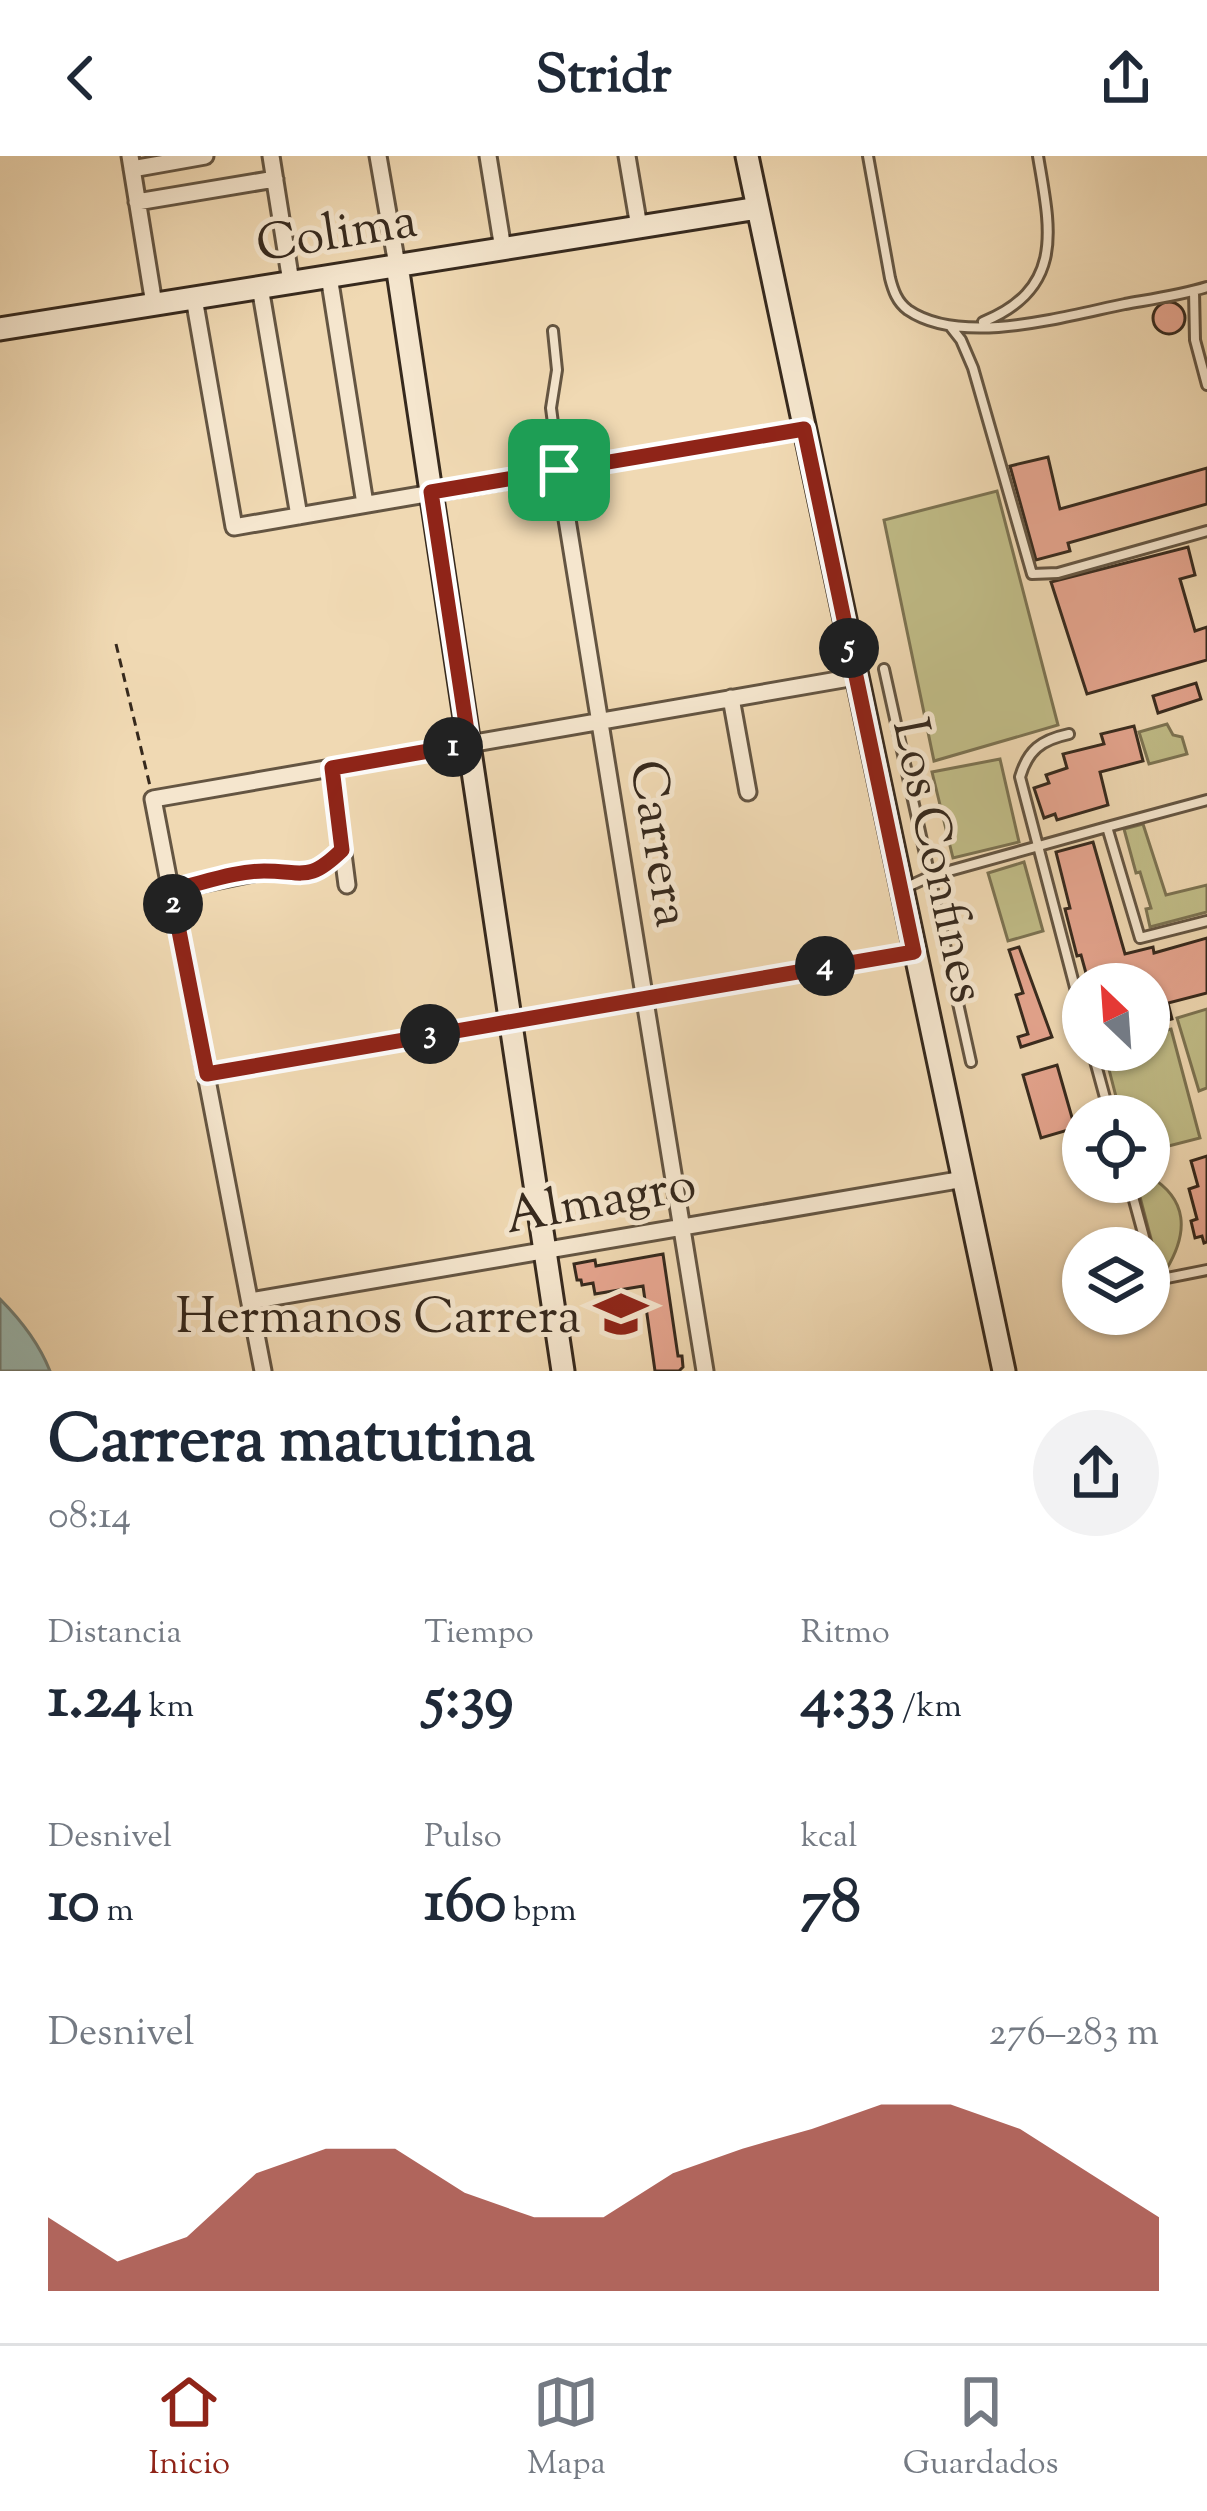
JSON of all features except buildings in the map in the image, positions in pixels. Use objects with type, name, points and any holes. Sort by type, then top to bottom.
[{"type":"main road","name":"Los Confines","points":[[747,156],[1004,1371]]},
{"type":"main road","name":"Colima","points":[[0,329],[758,208]]},
{"type":"main road","points":[[398,266],[563,1371]]},
{"type":"street","points":[[154,304],[131,163],[205,156]]},
{"type":"street","points":[[271,156],[291,282]]},
{"type":"street","points":[[378,156],[398,266]]},
{"type":"street","points":[[488,156],[503,248]]},
{"type":"street","points":[[627,156],[639,227]]},
{"type":"street","points":[[137,202],[274,179]]},
{"type":"street","points":[[329,276],[365,504]]},
{"type":"street","points":[[260,287],[298,515]]},
{"type":"street","points":[[194,298],[234,527],[804,429]]},
{"type":"street","name":"Carrera","points":[[559,470],[705,1371]]},
{"type":"street","points":[[263,1371],[153,799],[855,677]]},
{"type":"street","points":[[731,698],[748,792]]},
{"type":"street","points":[[332,768],[346,885]]},
{"type":"street","points":[[171,890],[267,870]]},
{"type":"street","points":[[207,1074],[914,952]]},
{"type":"street","name":"Almagro","points":[[250,1300],[964,1179]]},
{"type":"lane","points":[[868,156],[896,297],[908,310],[949,325],[1033,323],[1207,287]]},
{"type":"lane","points":[[976,325],[1020,300],[1040,277],[1048,257],[1051,231],[1038,156]]},
{"type":"lane","points":[[1194,291],[1195,340],[1207,385]]},
{"type":"lane","points":[[949,325],[973,368],[1032,574],[1058,573],[1207,530]]},
{"type":"lane","points":[[553,331],[557,370],[550,408],[559,470]]},
{"type":"lane","points":[[884,669],[970,1062]]},
{"type":"lane","points":[[1068,963],[1020,777],[1034,748],[1070,734]]},
{"type":"lane","points":[[900,890],[931,876],[1207,800]]},
{"type":"lane","points":[[1107,827],[1139,938],[1207,921]]},
{"type":"lane","points":[[1170,1277],[1207,1270]]},
{"type":"path","points":[[116,644],[153,799]]},
{"type":"path","points":[[267,870],[290,875],[310,872],[342,850]]},
{"type":"shaded area","points":[[997,491],[1058,725],[934,761],[884,520]]},
{"type":"shaded area","points":[[1167,724],[1173,735],[1182,737],[1187,754],[1149,764],[1139,732]]},
{"type":"shaded area","points":[[1000,759],[1019,842],[953,858],[932,772]]},
{"type":"shaded area","points":[[1143,824],[1166,895],[1207,885],[1207,912],[1150,927],[1146,909],[1151,908],[1124,829]]},
{"type":"shaded area","points":[[1024,862],[1043,931],[1008,941],[988,873]]},
{"type":"shaded area","points":[[1207,1009],[1207,1088],[1199,1091],[1177,1018]]},
{"type":"shaded area","points":[[1170,1029],[1200,1138],[1170,1146],[1170,1095],[1116,1095],[1109,1071],[1170,1071]]},
{"type":"shaded area","points":[[1170,1194],[1178,1206],[1181,1230],[1170,1262],[1170,1227],[1148,1227],[1142,1203],[1170,1203]]},
{"type":"water","points":[[0,1299],[29,1332],[50,1371],[0,1371]]},
{"type":"place","name":"Hermanos Carrera","points":[[621,1314]]},
{"type":"route","points":[[804,429],[914,952],[207,1074],[171,890],[267,870],[290,875],[319,868],[342,850],[332,768],[469,744],[431,492],[559,470],[804,429]]}]
